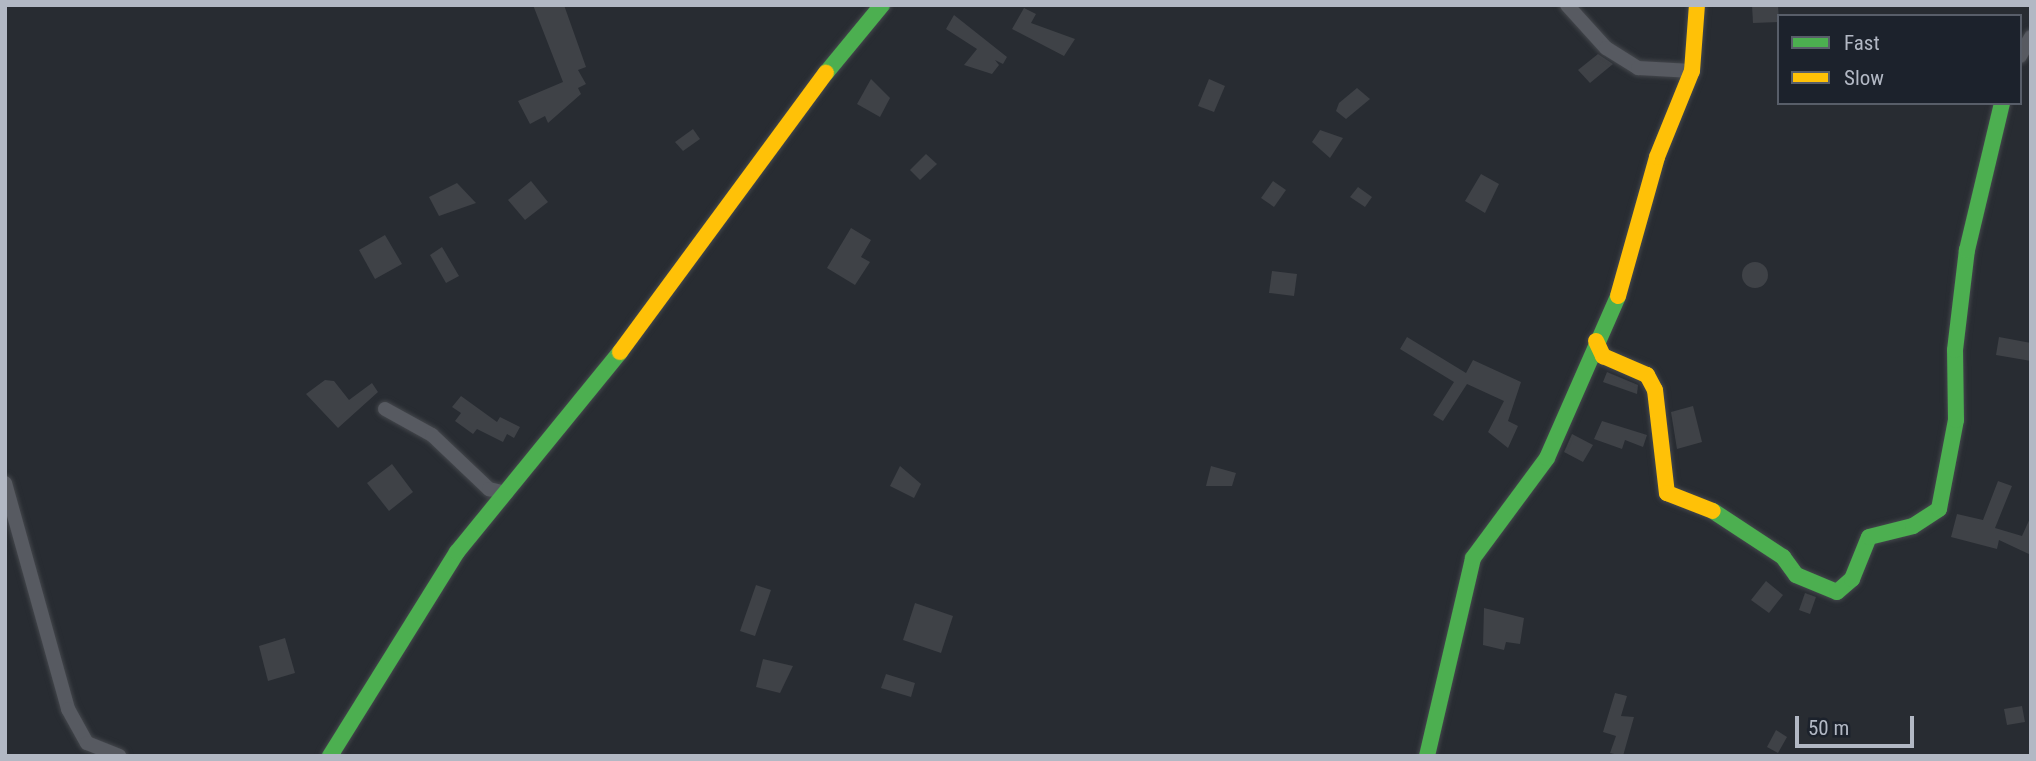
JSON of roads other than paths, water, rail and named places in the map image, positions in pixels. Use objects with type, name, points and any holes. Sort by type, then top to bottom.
[{"type":"street","points":[[330,756],[457,552],[507,493],[726,213],[799,104],[883,5]]},
{"type":"street","points":[[1567,5],[1606,48],[1637,68],[1692,71]]},
{"type":"street","points":[[1427,756],[1473,558],[1547,458],[1596,341],[1627,276],[1657,157],[1692,71],[1696,5]]},
{"type":"street","points":[[2022,53],[2031,37]]},
{"type":"street","points":[[1596,341],[1602,356],[1647,375],[1655,390],[1667,493],[1711,509],[1783,557],[1796,575],[1837,592],[1852,579],[1869,537],[1923,522],[1939,509],[1956,420],[1955,350],[1967,250],[2002,105]]},
{"type":"street","points":[[385,409],[432,435],[489,489],[507,493]]},
{"type":"street","points":[[5,483],[68,709],[87,743],[119,756]]}]
